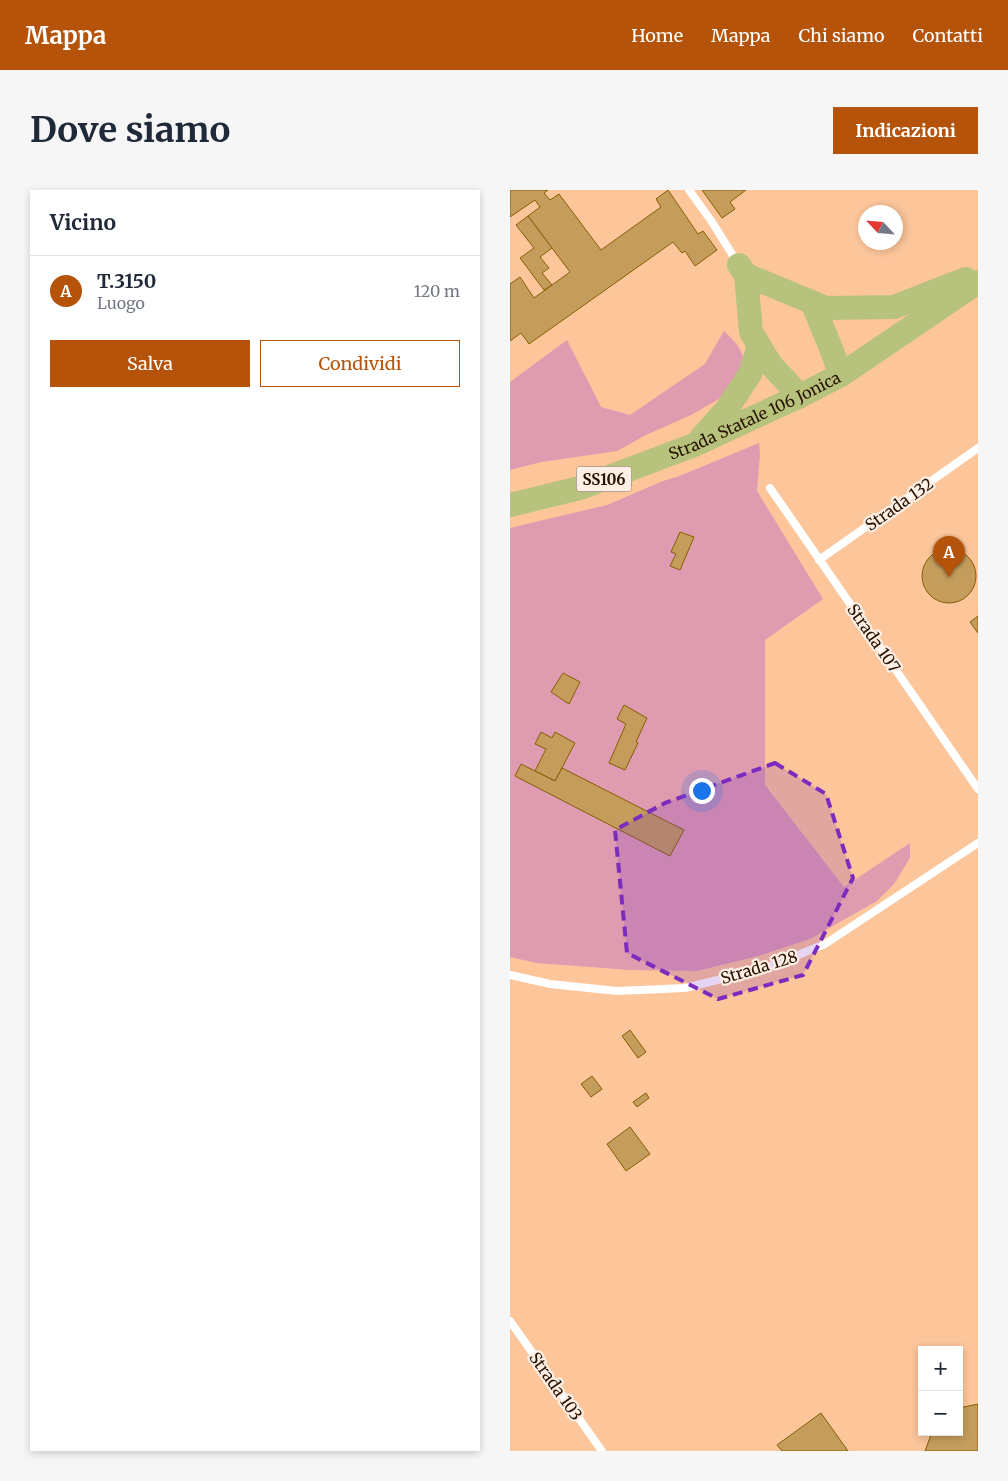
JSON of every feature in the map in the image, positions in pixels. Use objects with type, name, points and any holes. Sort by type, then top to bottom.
[{"type":"main road","points":[[742,269],[826,308],[894,307],[978,275]]},
{"type":"main road","points":[[742,269],[751,332],[771,365],[800,396]]},
{"type":"main road","name":"Strada Statale 106 Jonica","points":[[510,505],[580,488],[694,445],[800,396],[841,376],[978,282]]},
{"type":"main road","points":[[812,302],[841,376]]},
{"type":"main road","points":[[694,445],[727,409],[750,374],[759,346]]},
{"type":"lane","points":[[689,190],[742,269]]},
{"type":"lane","name":"Strada 132","points":[[819,560],[978,448]]},
{"type":"lane","name":"Strada 107","points":[[770,488],[978,789]]},
{"type":"lane","name":"Strada 128","points":[[510,975],[550,984],[617,992],[685,988],[766,968],[826,944],[978,843]]},
{"type":"lane","name":"Strada 103","points":[[510,1321],[602,1451]]},
{"type":"highlighted area","points":[[775,763],[826,794],[853,878],[803,975],[718,999],[627,953],[615,830],[665,803]]},
{"type":"shaded area","points":[[724,331],[738,347],[743,356],[745,367],[719,399],[691,415],[646,435],[617,451],[541,462],[510,470],[510,382],[567,340],[601,407],[630,415],[705,364]]},
{"type":"shaded area","points":[[759,443],[757,491],[823,599],[765,640],[765,785],[844,887],[910,843],[910,858],[894,884],[877,901],[810,939],[758,956],[697,971],[630,970],[537,963],[510,957],[510,528],[607,505]]},
{"type":"building","points":[[510,190],[548,190],[544,193],[550,200],[559,194],[601,250],[661,207],[656,199],[668,190],[698,234],[703,231],[717,250],[695,266],[685,251],[682,253],[673,242],[529,344],[521,333],[510,341],[510,284],[520,277],[534,298],[570,272],[528,216],[540,207],[535,200],[510,217]]},
{"type":"building","points":[[702,190],[746,190],[730,202],[735,209],[722,218]]},
{"type":"building","points":[[528,216],[552,248],[540,257],[549,268],[542,273],[552,285],[544,290],[520,258],[534,248],[516,225]]},
{"type":"building","points":[[680,532],[694,537],[680,570],[670,566],[676,554],[671,552]]},
{"type":"building","points":[[949,549],[959,551],[968,557],[974,566],[976,576],[974,586],[968,595],[959,601],[949,603],[939,601],[930,595],[924,586],[922,576],[924,566],[930,557],[939,551]]},
{"type":"building","points":[[978,616],[978,633],[970,622]]},
{"type":"building","points":[[563,673],[580,682],[569,704],[551,692]]},
{"type":"building","points":[[624,705],[647,718],[625,770],[609,763],[626,724],[617,719]]},
{"type":"building","points":[[541,732],[552,738],[555,732],[575,743],[555,781],[535,771],[546,749],[535,744]]},
{"type":"building","points":[[521,764],[555,781],[562,768],[684,830],[670,856],[515,776]]},
{"type":"building","points":[[630,1030],[646,1052],[638,1058],[622,1036]]},
{"type":"building","points":[[592,1076],[602,1089],[591,1097],[581,1084]]},
{"type":"building","points":[[646,1093],[649,1098],[637,1107],[633,1102]]},
{"type":"building","points":[[630,1127],[650,1154],[626,1171],[607,1144]]},
{"type":"building","points":[[978,1404],[978,1451],[925,1451],[931,1436],[963,1436],[963,1407]]},
{"type":"building","points":[[821,1413],[848,1451],[782,1451],[777,1445]]},
{"type":"place","name":"T.3150","points":[[949,577]]}]
